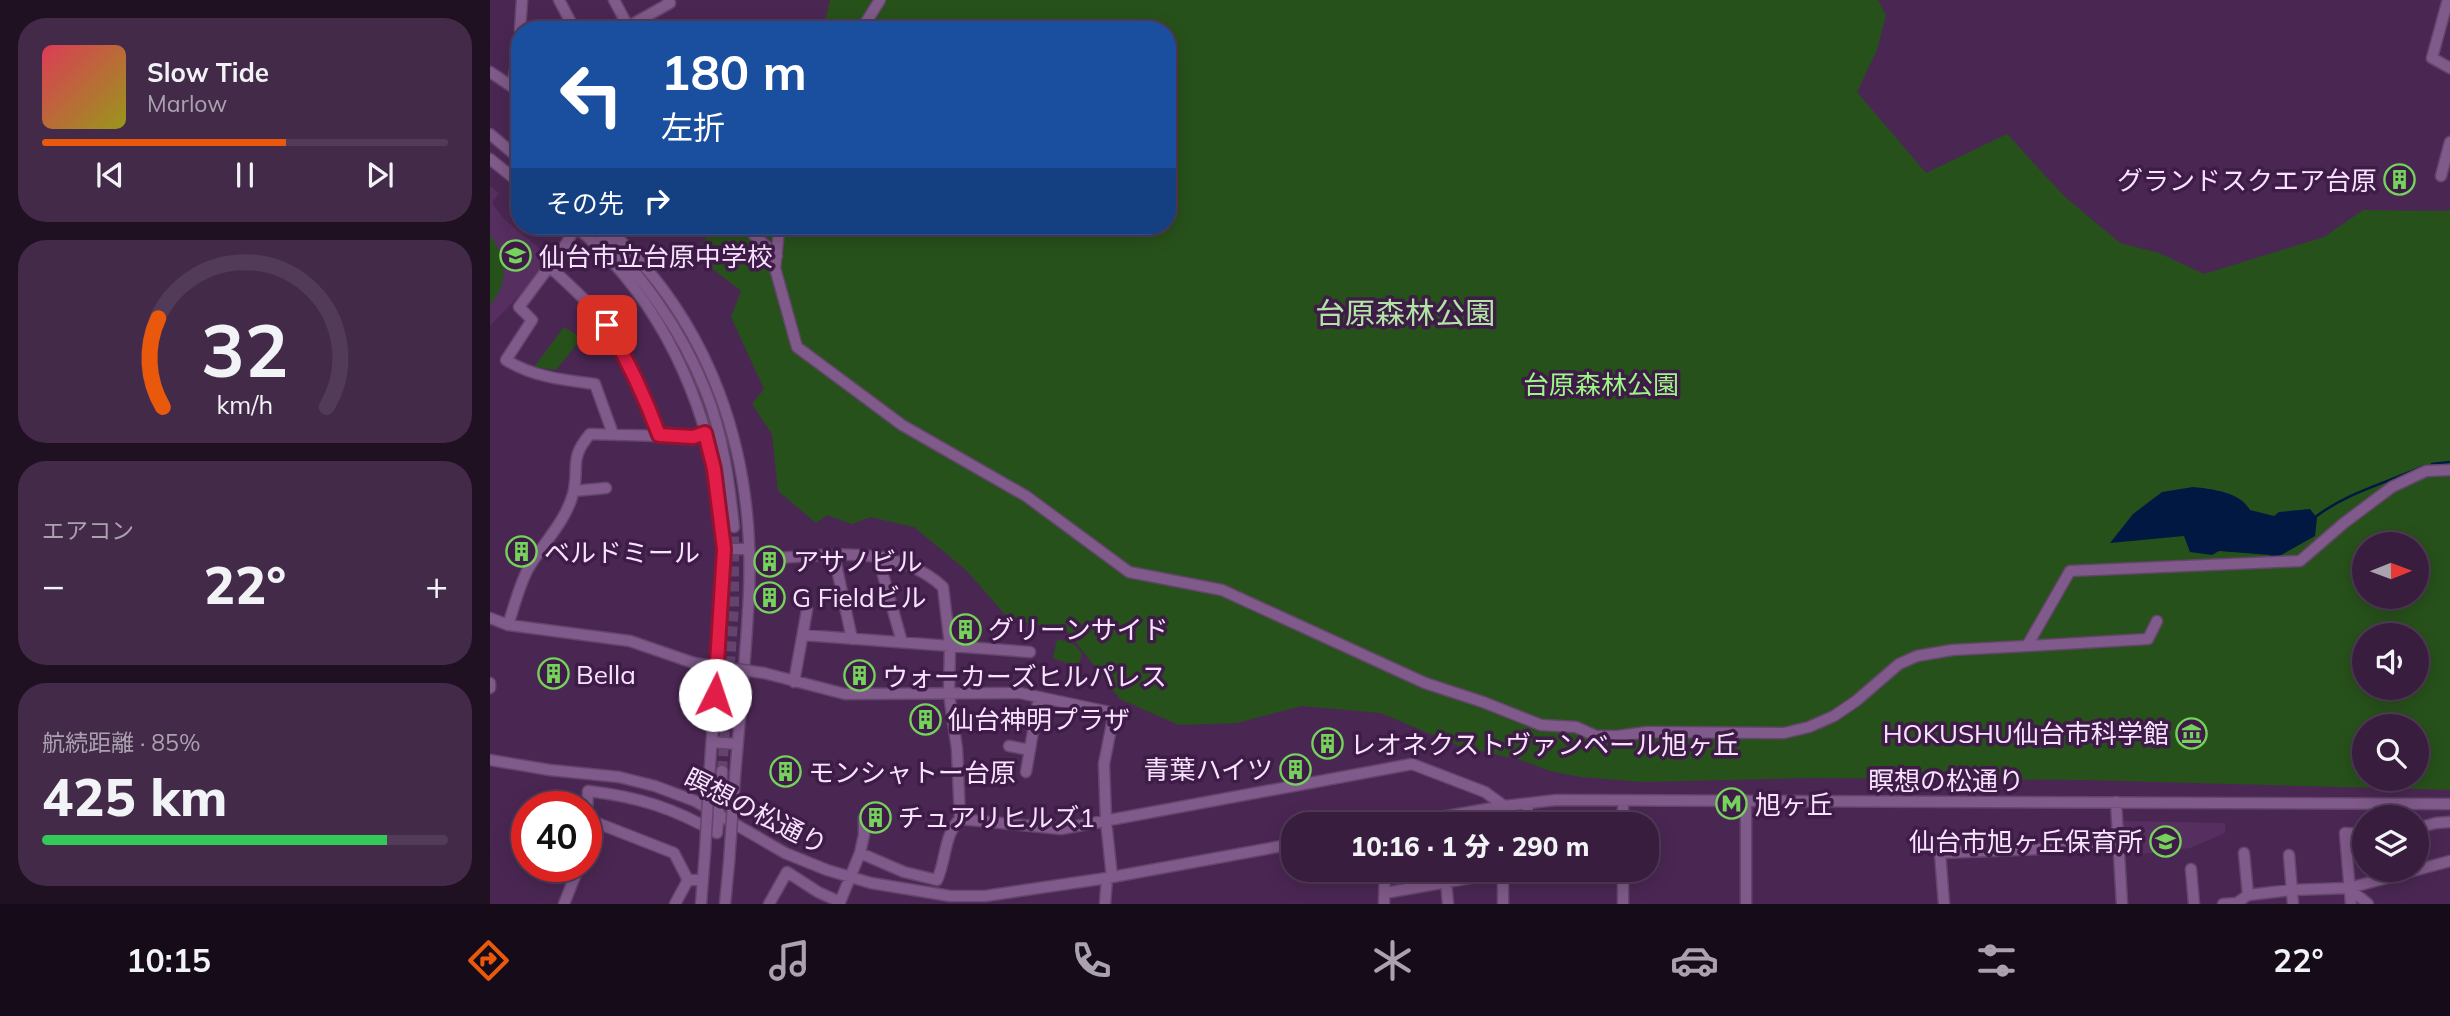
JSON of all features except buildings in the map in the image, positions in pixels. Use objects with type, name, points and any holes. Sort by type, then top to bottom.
[{"type":"street","points":[[521,21],[522,0]]},
{"type":"street","points":[[559,0],[570,21]]},
{"type":"street","points":[[614,0],[625,21]]},
{"type":"street","points":[[640,21],[670,3],[668,0]]},
{"type":"street","points":[[867,21],[880,0]]},
{"type":"street","points":[[2450,1],[2447,3],[2432,58],[2450,68]]},
{"type":"street","points":[[490,72],[511,86]]},
{"type":"street","points":[[490,134],[511,152]]},
{"type":"street","points":[[2441,176],[2450,145]]},
{"type":"street","points":[[490,159],[511,176]]},
{"type":"street","points":[[574,235],[548,265],[519,307],[532,320],[506,360],[522,370],[595,384],[613,434]]},
{"type":"street","points":[[587,235],[644,300],[668,339],[691,384],[714,469],[724,549],[701,904]]},
{"type":"street","points":[[592,235],[621,254],[676,333],[706,392],[718,429],[729,479],[734,527]]},
{"type":"street","points":[[614,235],[645,265],[669,297],[710,367],[731,428],[740,466],[746,504],[749,592],[725,904]]},
{"type":"street","points":[[754,235],[777,256]]},
{"type":"street","points":[[778,235],[775,268],[797,347],[902,425],[1026,496],[1129,572],[1222,590],[1425,683],[1541,725],[1576,727],[1596,736],[1783,735],[1810,727],[1833,716],[1856,701],[1899,664],[1917,656],[1952,650],[2148,639],[2157,621]]},
{"type":"street","points":[[548,265],[607,325],[640,387],[659,435]]},
{"type":"street","points":[[508,625],[528,570],[570,503],[574,491],[575,456],[590,434],[693,437],[705,433]]},
{"type":"street","points":[[2027,646],[2070,571],[2300,561],[2392,487],[2426,471],[2450,470]]},
{"type":"street","points":[[574,491],[606,488]]},
{"type":"street","points":[[724,549],[748,549]]},
{"type":"street","points":[[834,555],[852,639]]},
{"type":"street","points":[[780,558],[834,555],[884,557],[928,574],[943,587],[950,645],[949,694],[957,749],[960,819],[948,842],[937,880],[904,872],[860,853]]},
{"type":"street","points":[[884,557],[883,575],[902,642]]},
{"type":"street","points":[[794,682],[807,610]]},
{"type":"street","points":[[490,618],[508,625],[630,641],[694,663],[764,673],[845,694],[1020,693],[1114,713],[1104,764],[1110,878],[1105,904]]},
{"type":"street","points":[[803,635],[1030,652]]},
{"type":"street","points":[[1026,772],[1039,697]]},
{"type":"street","points":[[712,742],[737,744]]},
{"type":"street","points":[[1009,746],[1030,750]]},
{"type":"street","name":"瞑想の松通り","points":[[490,760],[627,778],[680,795],[719,814],[785,853],[851,878],[950,896],[985,895],[1110,878],[1281,846]]},
{"type":"street","points":[[960,819],[1061,829],[1412,764],[1485,792],[1504,806]]},
{"type":"street","points":[[602,793],[665,807],[717,834],[723,771]]},
{"type":"street","name":"瞑想の松通り","points":[[1478,812],[1556,800],[2450,803]]},
{"type":"street","points":[[1623,801],[1623,812]]},
{"type":"street","points":[[1746,801],[1746,904]]},
{"type":"street","points":[[2116,802],[2122,904]]},
{"type":"street","points":[[1527,804],[1528,812]]},
{"type":"street","points":[[769,904],[787,872],[840,902],[860,853],[864,818]]},
{"type":"street","points":[[2429,825],[2450,822],[2450,828]]},
{"type":"street","points":[[602,825],[674,853],[688,880]]},
{"type":"street","points":[[2351,904],[2345,833],[2352,833]]},
{"type":"street","points":[[1944,904],[1940,853],[2117,846]]},
{"type":"street","points":[[2244,853],[2248,895]]},
{"type":"street","points":[[2289,855],[2293,904]]},
{"type":"street","points":[[2222,904],[2237,904],[2248,895],[2349,888],[2450,861]]},
{"type":"street","points":[[2191,869],[2194,904]]},
{"type":"street","points":[[688,880],[702,880]]},
{"type":"street","points":[[676,904],[688,880]]},
{"type":"street","points":[[564,904],[573,882]]},
{"type":"street","points":[[1384,899],[1452,882]]},
{"type":"street","points":[[1503,882],[1503,904]]},
{"type":"street","points":[[1623,882],[1623,904]]},
{"type":"street","points":[[1446,883],[1448,904]]},
{"type":"street","points":[[2349,888],[2368,904]]},
{"type":"street","points":[[915,904],[917,892]]},
{"type":"shaded area","name":"仙台市立台原中学校","points":[[490,186],[499,193],[492,203],[511,225],[511,235],[523,235],[544,252],[539,259],[547,266],[490,326]]},
{"type":"shaded area","name":"仙台市旭ヶ丘保育所","points":[[2123,821],[2225,823],[2225,833],[2190,848],[2125,856]]},
{"type":"green space","name":"台原森林公園","points":[[830,0],[1878,0],[1886,15],[1877,50],[1857,92],[1926,173],[2007,134],[2065,197],[2120,243],[2159,253],[2204,274],[2324,237],[2363,210],[2450,209],[2450,790],[2429,789],[2429,714],[2352,714],[2352,787],[2084,780],[1809,778],[1642,782],[1580,777],[1550,771],[1510,756],[1459,746],[1381,713],[1302,706],[1237,723],[1179,725],[1120,699],[1068,632],[1009,619],[966,570],[914,527],[870,517],[852,524],[827,515],[816,523],[778,491],[772,434],[752,404],[764,389],[731,317],[741,291],[696,256],[707,235],[1176,235],[1176,21],[825,21]]},
{"type":"green space","points":[[490,234],[500,252],[504,270],[501,287],[490,305]]},
{"type":"green space","points":[[564,327],[582,338],[556,370],[534,367]]},
{"type":"green space","points":[[1057,639],[1072,643],[1082,653],[1078,667],[1053,658]]},
{"type":"water","points":[[2193,487],[2225,492],[2240,499],[2250,510],[2274,516],[2279,512],[2310,509],[2317,518],[2315,536],[2274,559],[2270,555],[2219,551],[2212,555],[2190,552],[2184,536],[2110,543],[2133,514],[2162,492]]},
{"type":"waterway","points":[[2432,464],[2450,462]]},
{"type":"waterway","points":[[2314,518],[2340,501],[2424,466]]},
{"type":"tunnel","points":[[722,771],[734,608],[734,527]]},
{"type":"place","name":"グランドスクエア台原","points":[[2400,180]]},
{"type":"place","name":"仙台市立台原中学校","points":[[516,256]]},
{"type":"place","name":"ベルドミール","points":[[521,552]]},
{"type":"place","name":"アサノビル","points":[[770,561]]},
{"type":"place","name":"G Fieldビル","points":[[769,597]]},
{"type":"place","name":"グリーンサイド","points":[[965,629]]},
{"type":"place","name":"Bella","points":[[553,674]]},
{"type":"place","name":"ウォーカーズヒルパレス","points":[[859,676]]},
{"type":"place","name":"仙台神明プラザ","points":[[925,719]]},
{"type":"place","name":"HOKUSHU仙台市科学館","points":[[2192,733]]},
{"type":"place","name":"レオネクストヴァンベール旭ヶ丘","points":[[1327,744]]},
{"type":"place","name":"青葉ハイツ","points":[[1296,769]]},
{"type":"place","name":"モンシャトー台原","points":[[785,772]]},
{"type":"place","name":"旭ヶ丘","points":[[1732,804]]},
{"type":"place","name":"チュアリヒルズ1","points":[[875,817]]},
{"type":"place","name":"仙台市旭ヶ丘保育所","points":[[2166,841]]},
{"type":"district","name":"台原森林公園","points":[[1405,313]]},
{"type":"route","points":[[607,325],[645,396],[659,435],[693,437],[705,433],[714,469],[724,549],[715,695]]}]
